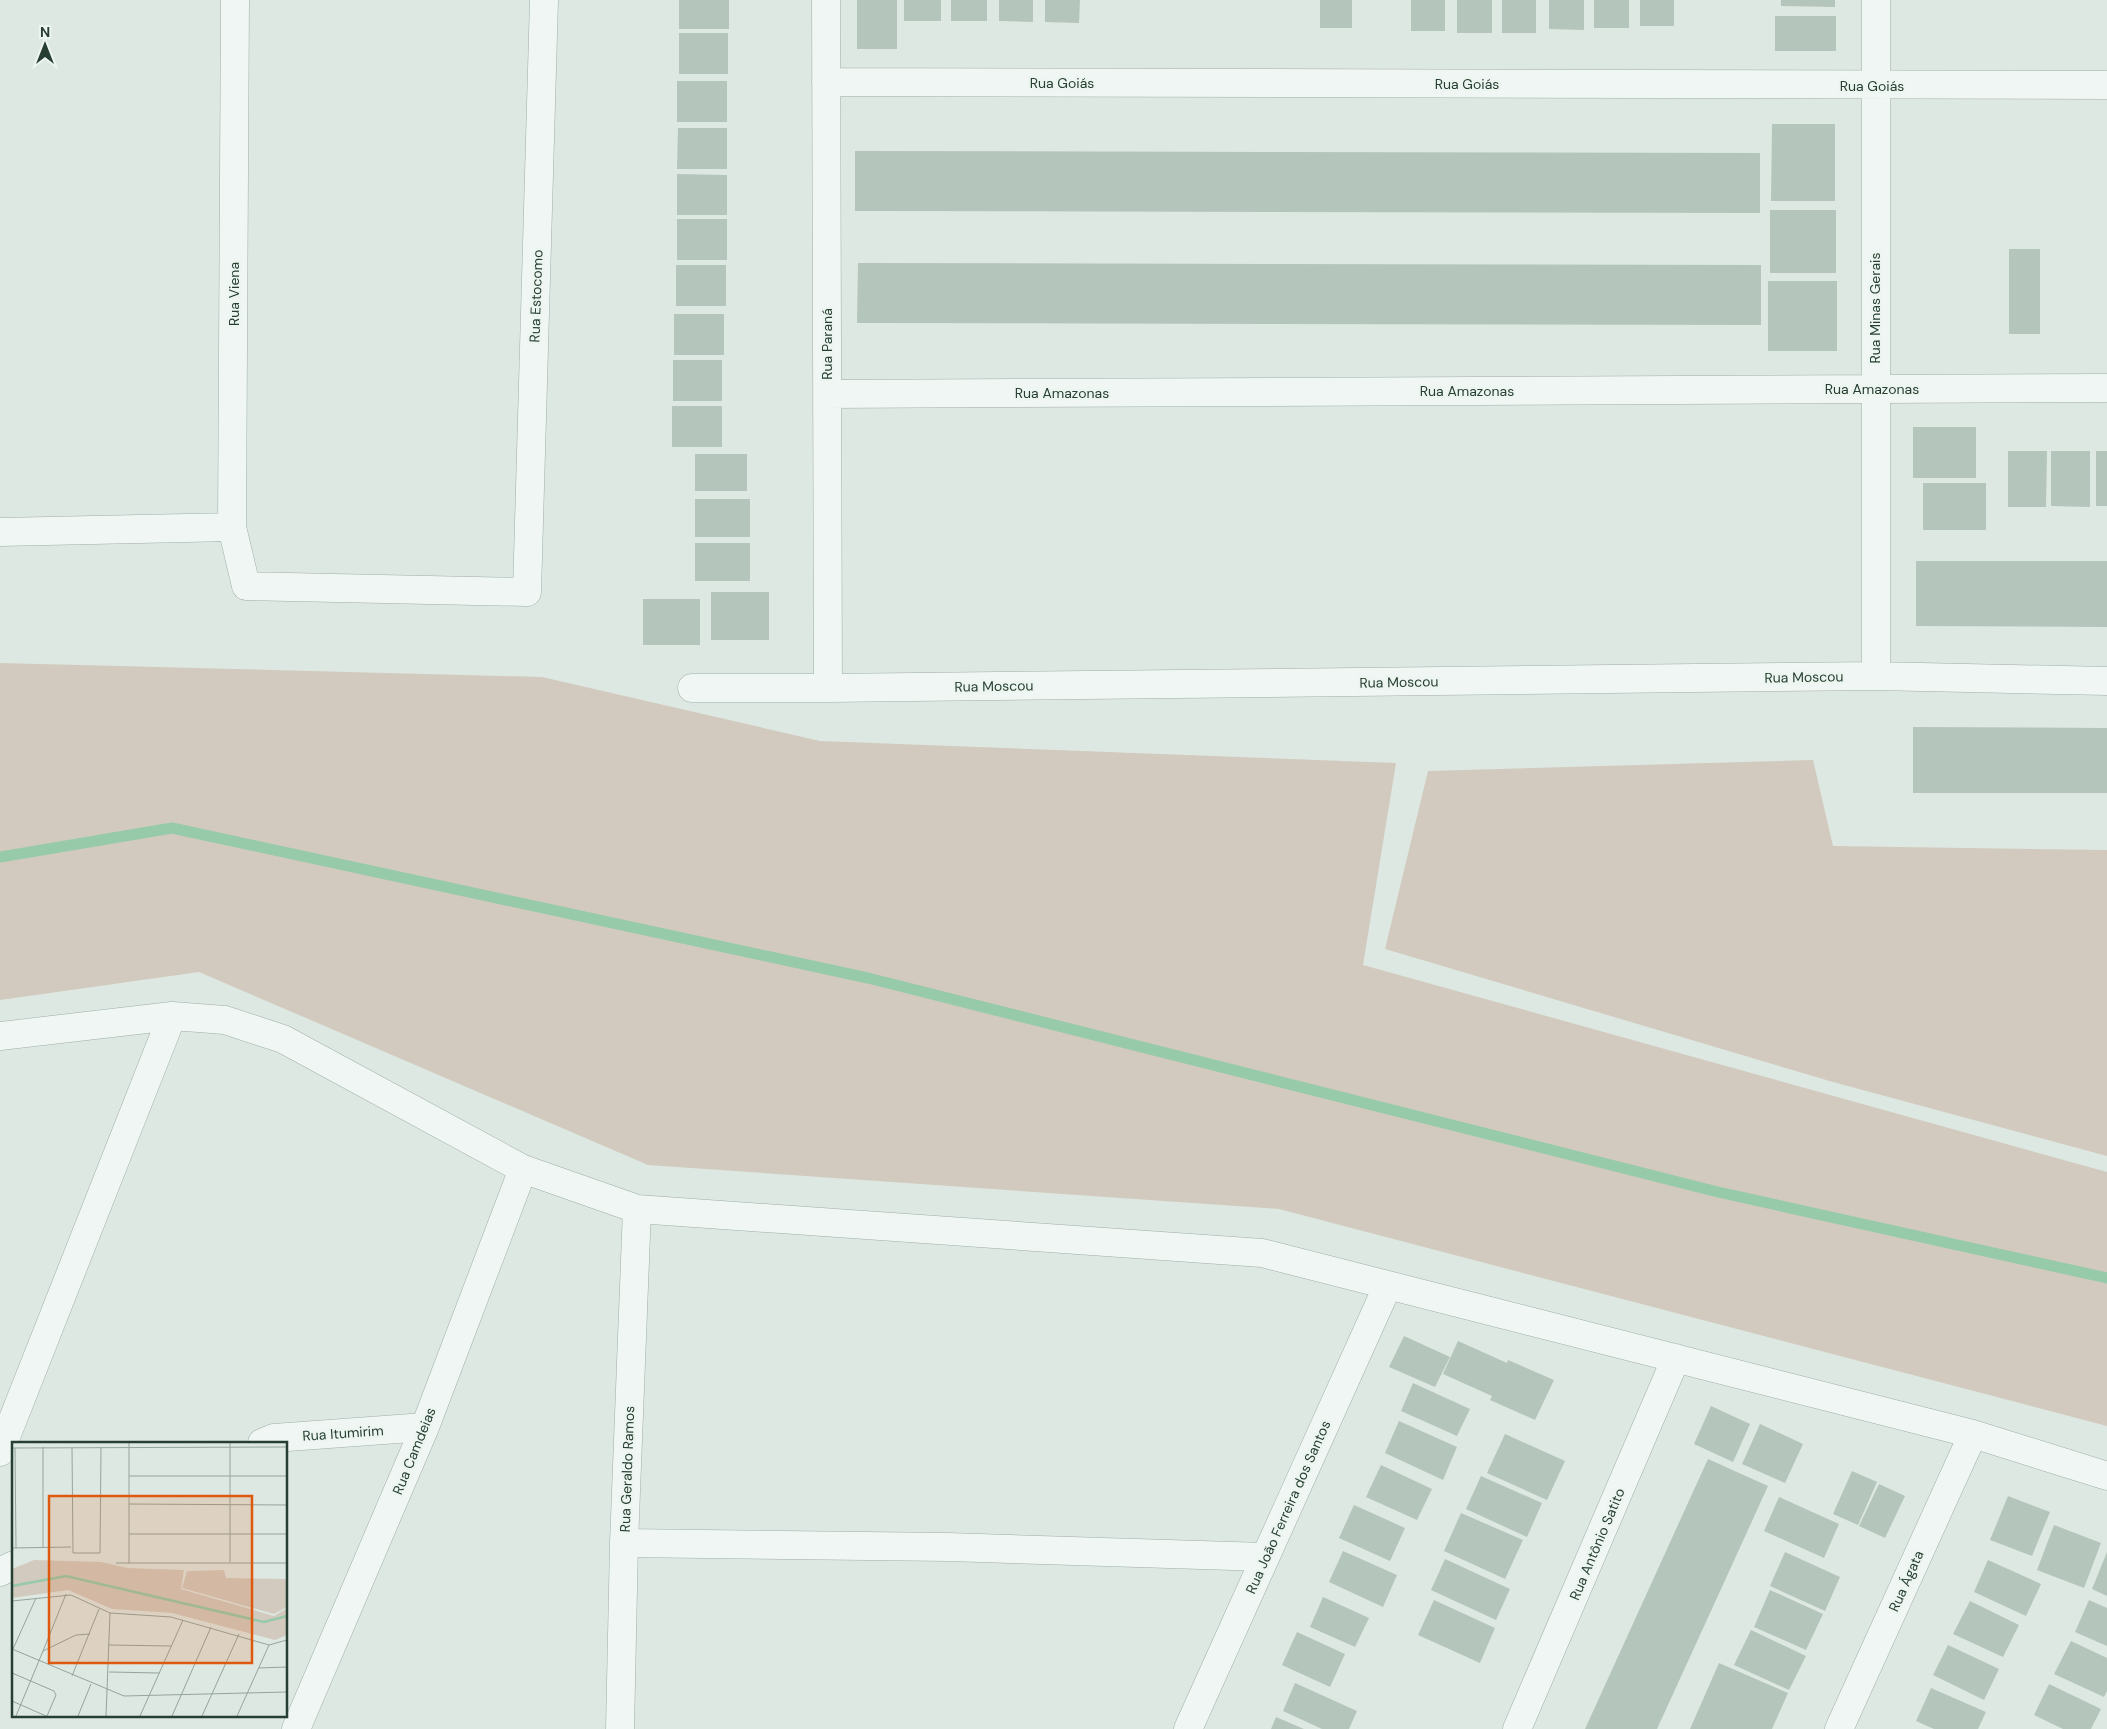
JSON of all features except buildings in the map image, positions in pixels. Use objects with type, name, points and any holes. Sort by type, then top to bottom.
[{"type":"street","name":"Rua Viena","points":[[235,0],[232,527],[246,586]]},
{"type":"street","name":"Rua Estocomo","points":[[246,586],[527,592],[544,0]]},
{"type":"street","name":"Rua Paraná","points":[[826,0],[828,688]]},
{"type":"street","name":"Rua Minas Gerais","points":[[1876,0],[1876,676]]},
{"type":"street","name":"Rua Goiás","points":[[826,82],[2107,86]]},
{"type":"street","name":"Rua Amazonas","points":[[827,394],[2107,388]]},
{"type":"street","points":[[0,532],[232,527]]},
{"type":"street","name":"Rua Moscou","points":[[692,688],[1876,676],[2107,681]]},
{"type":"street","points":[[0,1036],[172,1016],[225,1020],[283,1039],[522,1169],[637,1209],[1262,1254],[1972,1434],[2107,1476]]},
{"type":"street","points":[[0,1452],[172,1016]]},
{"type":"street","name":"Rua Camdeias","points":[[296,1729],[425,1427],[522,1169]]},
{"type":"street","name":"Rua Geraldo Ramos","points":[[620,1729],[624,1543],[637,1209]]},
{"type":"street","name":"Rua João Ferreira dos Santos","points":[[1188,1729],[1388,1285]]},
{"type":"street","name":"Rua Antônio Satito","points":[[1517,1729],[1676,1358]]},
{"type":"street","name":"Rua Itumirim","points":[[264,1442],[274,1438],[425,1427]]},
{"type":"street","name":"Rua Ágata","points":[[1839,1729],[1972,1434]]},
{"type":"street","points":[[624,1543],[948,1547],[1266,1557]]},
{"type":"street","points":[[0,1572],[12,1566]]},
{"type":"shaded area","points":[[0,663],[542,677],[820,741],[1396,763],[1363,965],[2107,1172],[2107,1426],[1279,1209],[648,1165],[199,972],[0,1000]]},
{"type":"shaded area","points":[[1813,760],[1833,846],[2107,850],[2107,1156],[1833,1082],[1385,949],[1428,771]]},
{"type":"waterway","points":[[0,857],[172,828],[868,978],[1718,1192],[2107,1278]]}]
